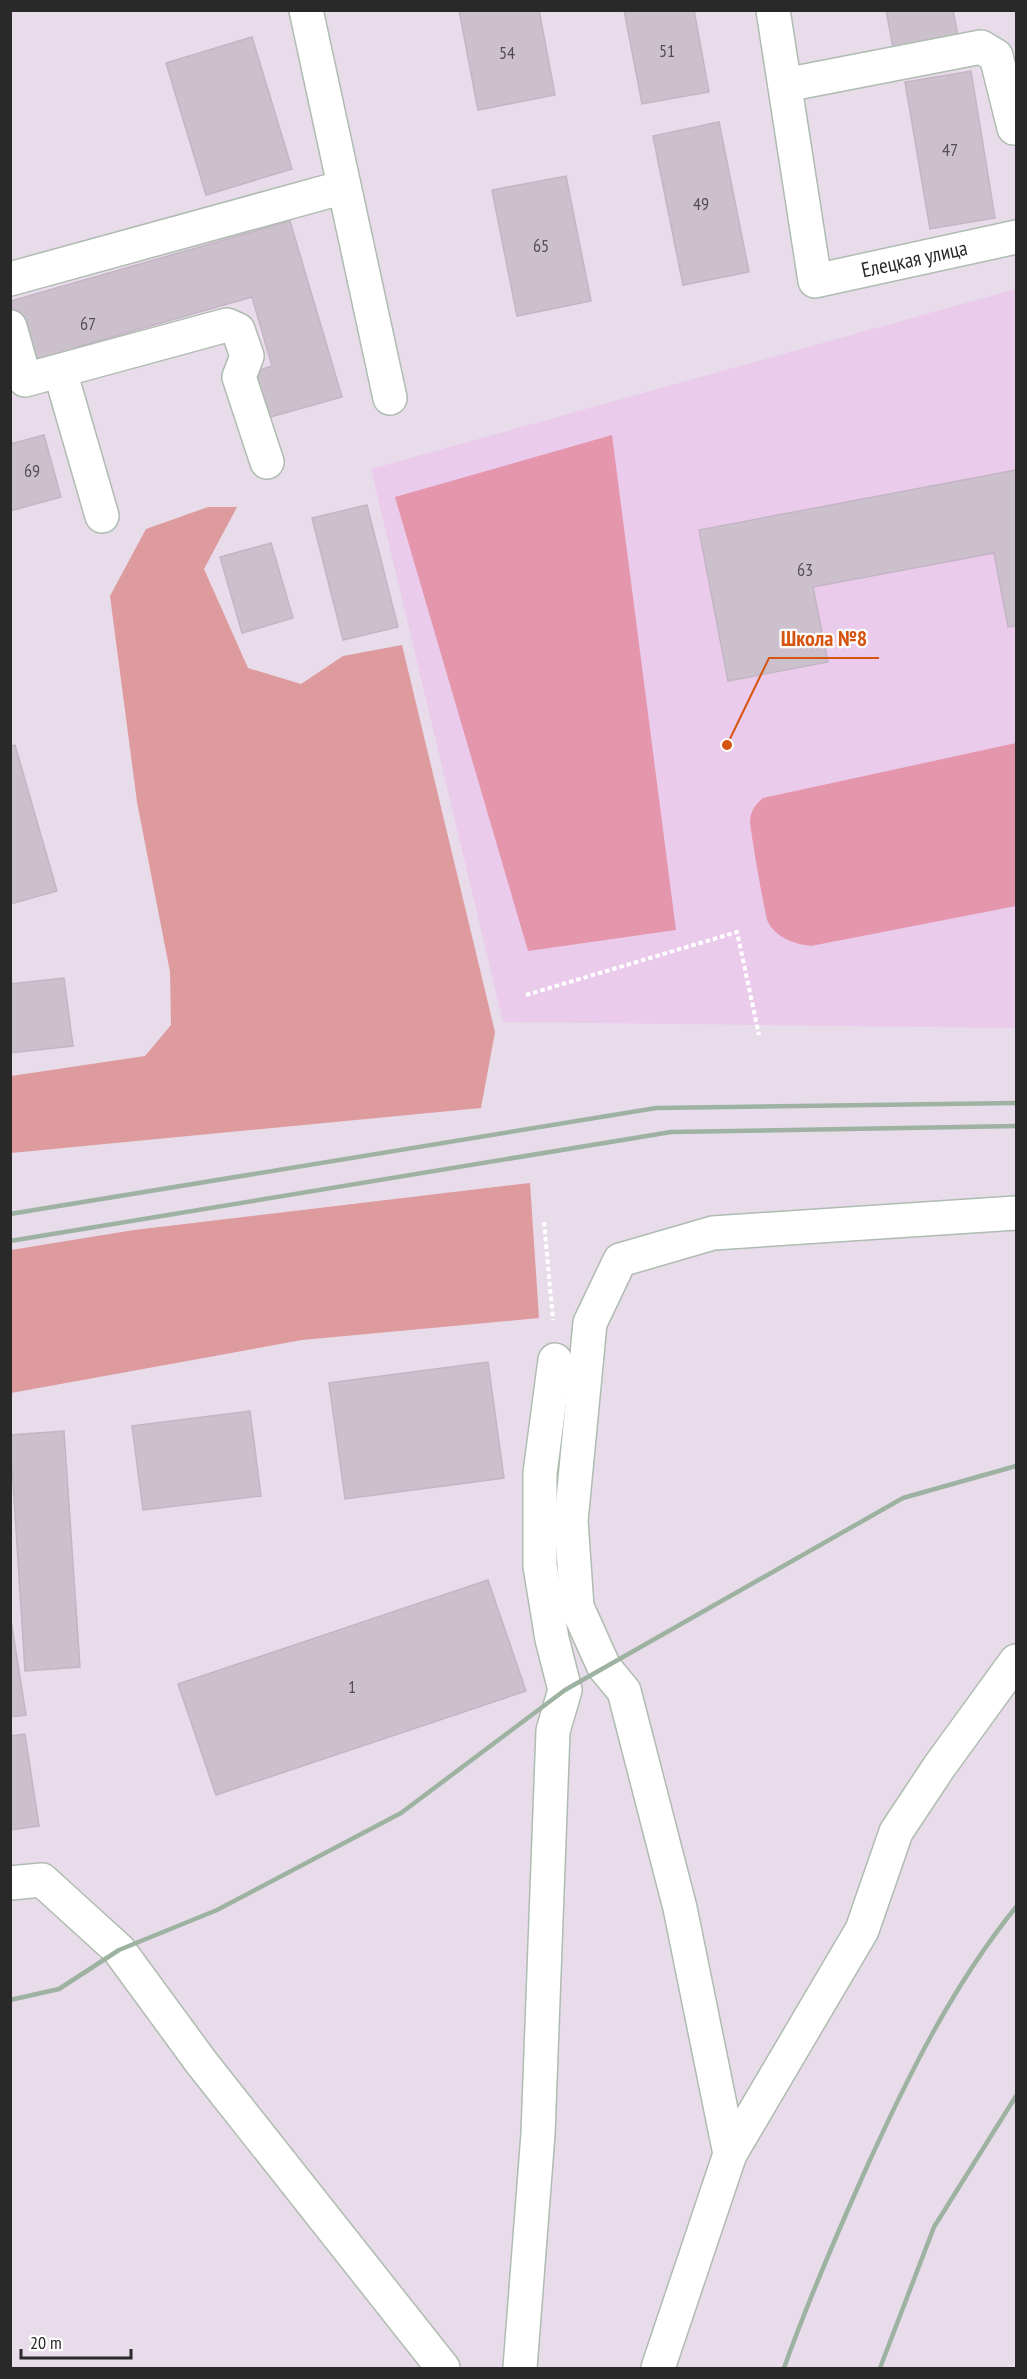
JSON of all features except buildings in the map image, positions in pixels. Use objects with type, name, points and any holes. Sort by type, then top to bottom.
[{"type":"street","points":[[306,10],[390,398]]},
{"type":"street","points":[[774,10],[785,86],[981,46],[996,56],[1014,128]]},
{"type":"street","name":"Елецкая улица","points":[[785,86],[814,281],[1017,237]]},
{"type":"street","points":[[10,279],[344,187]]},
{"type":"street","points":[[10,327],[25,380],[227,325],[238,330],[247,357],[239,377],[267,462]]},
{"type":"street","points":[[60,371],[102,516]]},
{"type":"street","points":[[730,2154],[680,1908],[624,1691],[604,1667],[577,1607],[571,1521],[590,1323],[620,1260],[713,1233],[1017,1213]]},
{"type":"street","points":[[520,2368],[538,2134],[552,1731],[565,1690],[552,1639],[540,1566],[540,1473],[555,1360]]},
{"type":"street","points":[[658,2368],[730,2154],[862,1930],[896,1832],[946,1757],[1017,1661]]},
{"type":"street","points":[[10,1883],[42,1880],[119,1950],[201,2062],[443,2368]]},
{"type":"path","points":[[526,995],[737,932],[759,1035]]},
{"type":"path","points":[[544,1222],[549,1261],[555,1360]]},
{"type":"shaded area","points":[[1016,289],[1016,1028],[503,1022],[371,469]]},
{"type":"shaded area","points":[[612,435],[676,930],[528,951],[395,497]]},
{"type":"shaded area","points":[[208,507],[237,507],[204,569],[248,668],[301,684],[343,656],[402,645],[495,1032],[481,1108],[11,1153],[11,1076],[145,1056],[171,1025],[170,972],[137,802],[110,596],[146,529]]},
{"type":"shaded area","points":[[1016,743],[1016,906],[811,946],[786,939],[771,928],[764,905],[750,821],[754,808],[763,798]]},
{"type":"shaded area","points":[[530,1183],[539,1318],[302,1340],[11,1393],[11,1250],[134,1230]]},
{"type":"railway","points":[[10,1214],[656,1108],[1016,1103]]},
{"type":"railway","points":[[10,1241],[671,1132],[1016,1126]]},
{"type":"railway","points":[[10,2000],[59,1989],[119,1950],[217,1910],[401,1813],[565,1690],[903,1498],[1016,1466]]},
{"type":"railway","points":[[784,2368],[843,2220],[914,2067],[971,1969],[1016,1907]]},
{"type":"railway","points":[[880,2368],[934,2227],[1016,2096]]},
{"type":"place","name":"Школа №8","points":[[727,745]]}]
